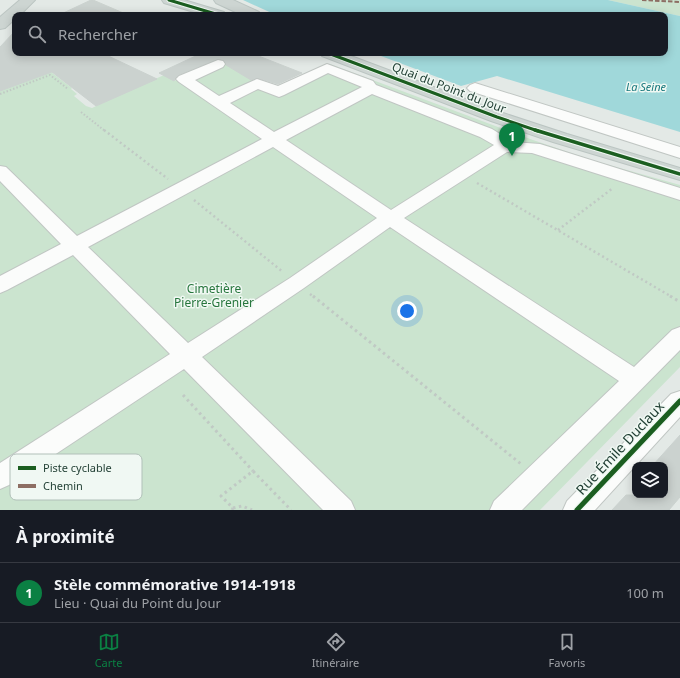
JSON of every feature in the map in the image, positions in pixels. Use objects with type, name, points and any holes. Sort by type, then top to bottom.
[{"type":"main road","points":[[0,16],[15,0]]},
{"type":"main road","points":[[15,12],[28,0]]},
{"type":"main road","points":[[169,0],[209,12]]},
{"type":"main road","points":[[197,0],[224,12]]},
{"type":"main road","points":[[221,0],[247,12]]},
{"type":"main road","points":[[0,25],[12,14]]},
{"type":"main road","name":"Quai du Point du Jour","points":[[336,56],[497,117],[560,138],[680,174]]},
{"type":"street","points":[[218,64],[184,79],[390,218],[635,380]]},
{"type":"street","points":[[218,102],[257,84],[279,92],[327,68],[368,84],[372,88],[486,132],[513,148],[534,148],[680,194]]},
{"type":"street","points":[[0,285],[372,88]]},
{"type":"street","points":[[476,88],[680,153]]},
{"type":"street","points":[[35,454],[297,283],[390,218],[506,145]]},
{"type":"street","points":[[0,171],[187,355],[341,510]]},
{"type":"street","points":[[504,510],[680,336]]},
{"type":"street","name":"Rue Émile Duclaux","points":[[577,510],[680,401]]},
{"type":"street","points":[[0,477],[10,470]]},
{"type":"path","points":[[0,94],[50,75],[68,90]]},
{"type":"path","points":[[462,174],[680,302]]},
{"type":"path","points":[[558,230],[626,177]]},
{"type":"path","points":[[183,395],[291,510]]},
{"type":"path","points":[[252,510],[244,506],[236,506],[232,509],[221,496],[253,471]]},
{"type":"green space","points":[[608,0],[680,0],[680,16],[668,13],[668,12]]},
{"type":"green space","name":"Cimetière Pierre-Grenier","points":[[219,61],[252,80],[279,90],[330,64],[533,140],[595,161],[680,185],[680,367],[540,510],[0,510],[0,91],[51,72],[72,88],[71,89],[77,94],[74,96],[86,106],[92,108],[164,75],[174,81]]},
{"type":"water","name":"La Seine","points":[[243,0],[608,0],[662,12],[269,12]]},
{"type":"water","name":"La Seine","points":[[668,13],[680,16],[680,132],[497,76],[461,86],[381,56],[668,56]]},
{"type":"building","points":[[93,0],[121,12],[65,12]]},
{"type":"building","points":[[12,34],[12,56],[108,56],[157,79],[96,106],[52,72],[0,91],[0,47]]},
{"type":"building","points":[[196,56],[259,56],[302,73],[278,84],[257,78],[251,80],[226,65],[223,60],[218,59],[178,75],[174,81],[159,73]]},
{"type":"building","points":[[680,435],[680,497],[669,510],[612,510],[626,495],[632,495],[632,498],[668,498],[668,462],[656,462]]},
{"type":"marked path","points":[[642,0],[680,2]]},
{"type":"cycle path","points":[[169,0],[209,12]]},
{"type":"cycle path","points":[[336,56],[497,117],[560,138],[680,174]]},
{"type":"cycle path","points":[[577,510],[680,401]]},
{"type":"place","name":"Stèle commémorative 1914-1918","points":[[512,156]]}]
